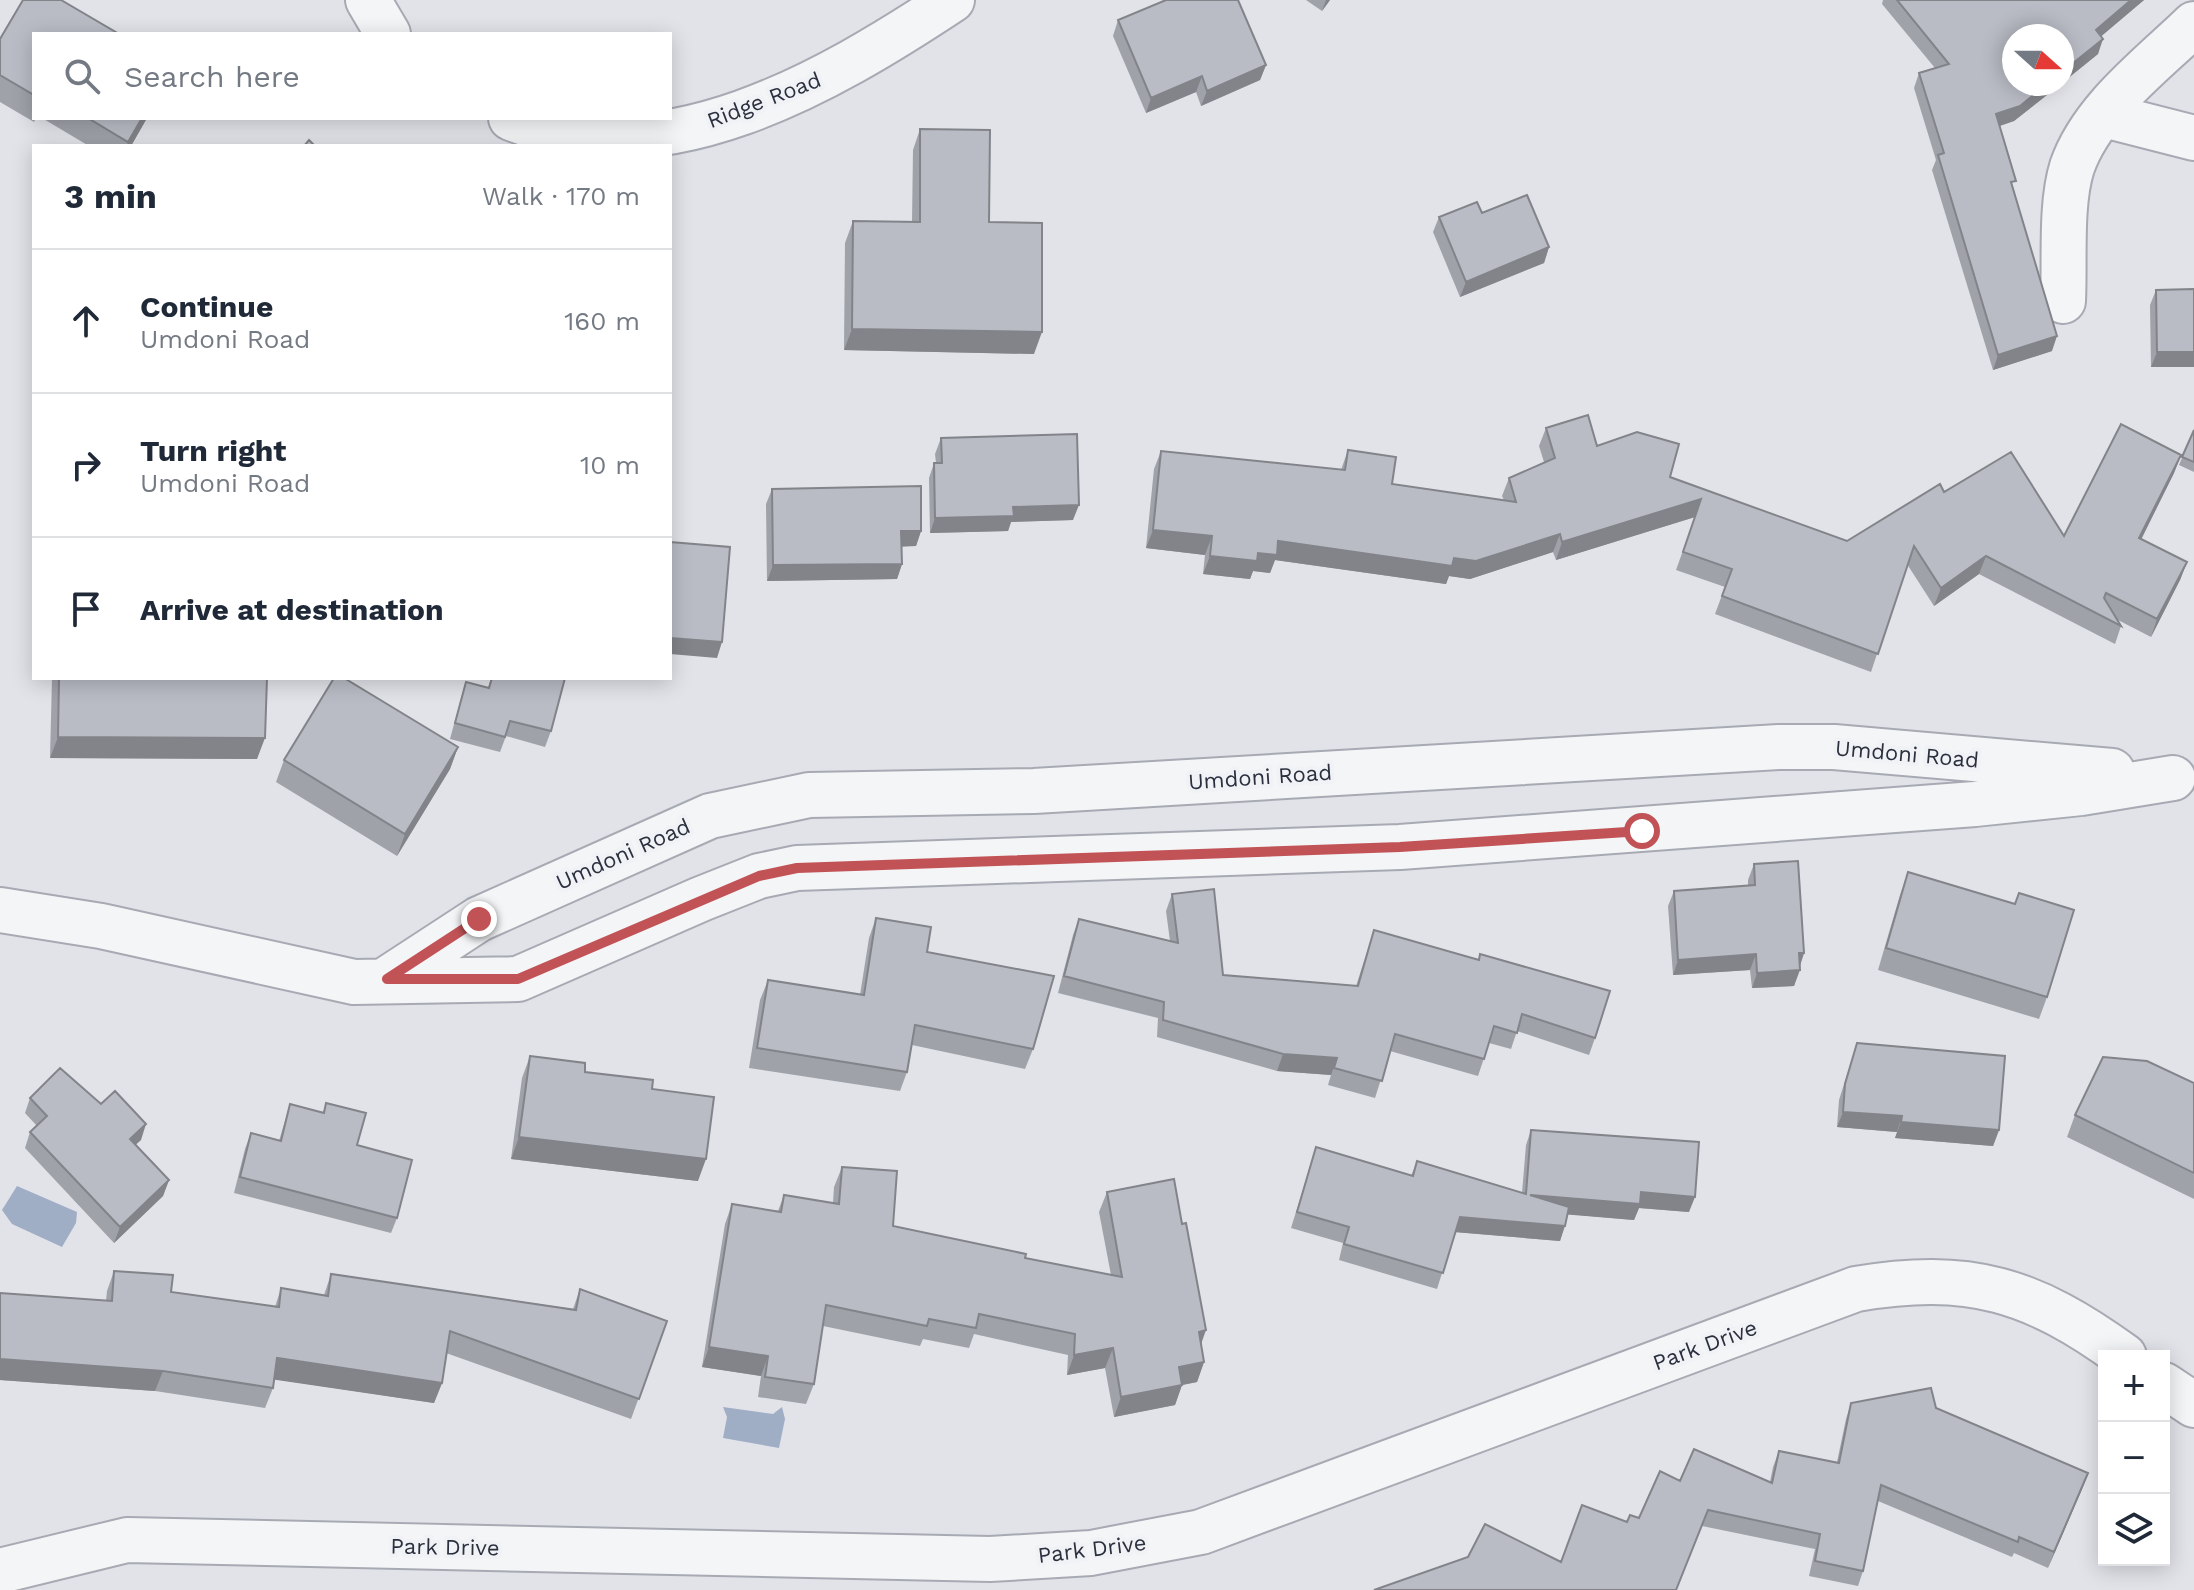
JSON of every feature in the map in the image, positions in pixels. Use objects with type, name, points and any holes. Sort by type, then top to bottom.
[{"type":"street","points":[[368,0],[387,32]]},
{"type":"street","name":"Ridge Road","points":[[519,120],[586,136],[680,131],[778,98],[834,73],[952,0]]},
{"type":"street","points":[[2063,301],[2066,218],[2072,168],[2104,115],[2194,24]]},
{"type":"street","points":[[2104,115],[2194,138]]},
{"type":"street","name":"Umdoni Road","points":[[387,979],[479,919],[695,822],[809,795],[1034,791],[1779,747],[1834,747],[2184,778]]},
{"type":"street","name":"Umdoni Road","points":[[0,910],[101,926],[340,979],[518,979],[730,888],[797,868],[1400,847],[1975,804],[2184,778]]},
{"type":"street","name":"Park Drive","points":[[0,1571],[127,1540],[990,1559],[1091,1553],[1201,1532],[1856,1289],[1907,1280],[1962,1282],[2000,1289],[2050,1308],[2115,1350]]},
{"type":"street","points":[[2170,1389],[2194,1405]]},
{"type":"water","points":[[17,1186],[77,1212],[76,1223],[62,1247],[12,1224],[2,1210]]},
{"type":"water","points":[[723,1407],[773,1414],[782,1407],[785,1419],[779,1448],[723,1438],[727,1417]]},
{"type":"building","points":[[23,0],[61,0],[116,32],[32,32],[32,94],[0,75],[0,39]]},
{"type":"building","points":[[1166,0],[1238,0],[1266,65],[1207,91],[1202,76],[1151,98],[1118,20]]},
{"type":"building","points":[[1897,0],[2131,0],[2096,30],[2103,39],[2074,62],[2074,24],[2002,24],[2002,96],[2032,96],[2020,106],[1996,114],[2016,181],[2011,182],[2057,336],[1998,355],[1938,155],[1944,153],[1919,73],[1949,64]]},
{"type":"building","points":[[91,120],[141,120],[128,142]]},
{"type":"building","points":[[920,129],[990,130],[989,222],[1042,223],[1042,332],[852,329],[853,221],[920,222]]},
{"type":"building","points":[[1527,195],[1549,247],[1466,282],[1439,217],[1477,202],[1482,213]]},
{"type":"building","points":[[2194,289],[2194,352],[2157,352],[2156,290]]},
{"type":"building","points":[[1588,415],[1597,446],[1637,432],[1679,444],[1670,477],[1847,541],[1940,484],[1944,492],[2011,452],[2064,536],[2121,424],[2181,455],[2139,538],[2187,562],[2157,619],[2106,593],[2104,598],[2121,626],[1986,556],[1941,588],[1914,546],[1878,654],[1722,596],[1732,569],[1683,552],[1701,499],[1562,542],[1560,534],[1476,561],[1454,558],[1452,566],[1278,541],[1277,555],[1258,553],[1257,561],[1210,556],[1212,536],[1153,530],[1161,451],[1345,470],[1348,450],[1396,457],[1392,484],[1516,502],[1509,478],[1555,458],[1546,428]]},
{"type":"building","points":[[2194,430],[2194,462],[2182,457]]},
{"type":"building","points":[[1077,434],[1079,505],[1013,507],[1014,516],[935,518],[934,463],[942,463],[941,438]]},
{"type":"building","points":[[921,486],[921,531],[901,531],[902,564],[773,565],[772,489]]},
{"type":"building","points":[[672,542],[730,547],[722,642],[672,638]]},
{"type":"building","points":[[59,680],[267,680],[265,738],[58,737]]},
{"type":"building","points":[[333,680],[347,680],[458,747],[405,834],[284,760]]},
{"type":"building","points":[[491,680],[564,680],[551,731],[510,721],[505,737],[455,723],[466,682],[489,688]]},
{"type":"building","points":[[1798,861],[1804,953],[1799,953],[1800,970],[1757,973],[1756,954],[1678,960],[1674,891],[1755,885],[1754,864]]},
{"type":"building","points":[[1908,872],[2015,904],[2019,893],[2074,910],[2047,997],[1886,948]]},
{"type":"building","points":[[1214,889],[1223,975],[1358,986],[1374,930],[1479,960],[1480,954],[1610,991],[1595,1038],[1522,1014],[1517,1033],[1494,1026],[1484,1059],[1395,1034],[1382,1081],[1334,1068],[1337,1058],[1283,1054],[1163,1020],[1164,1002],[1064,976],[1079,919],[1178,943],[1172,894]]},
{"type":"building","points":[[876,918],[931,927],[927,952],[1054,976],[1033,1049],[915,1025],[907,1072],[757,1048],[768,980],[864,995]]},
{"type":"building","points":[[1857,1043],[2005,1056],[1999,1130],[1901,1122],[1902,1116],[1843,1112],[1845,1084]]},
{"type":"building","points":[[530,1056],[585,1063],[585,1072],[653,1080],[652,1089],[714,1097],[706,1159],[519,1137]]},
{"type":"building","points":[[2103,1057],[2147,1061],[2194,1083],[2194,1173],[2075,1115]]},
{"type":"building","points":[[60,1068],[101,1104],[115,1091],[146,1124],[130,1139],[169,1180],[120,1227],[30,1132],[47,1116],[30,1098]]},
{"type":"building","points":[[326,1103],[366,1113],[357,1145],[412,1160],[397,1218],[240,1177],[251,1133],[281,1141],[290,1104],[324,1113]]},
{"type":"building","points":[[1531,1130],[1699,1142],[1695,1197],[1641,1192],[1640,1204],[1530,1195],[1569,1207],[1565,1226],[1460,1217],[1443,1273],[1344,1244],[1349,1227],[1297,1212],[1316,1147],[1413,1176],[1417,1161],[1526,1194]]},
{"type":"building","points":[[842,1167],[897,1171],[893,1226],[1026,1254],[1025,1258],[1122,1277],[1107,1192],[1174,1179],[1182,1224],[1186,1223],[1206,1330],[1199,1332],[1204,1362],[1179,1367],[1182,1385],[1121,1397],[1113,1348],[1074,1355],[1075,1334],[979,1314],[976,1328],[929,1319],[927,1326],[826,1305],[814,1384],[765,1377],[768,1356],[709,1347],[732,1204],[781,1212],[784,1195],[839,1204]]},
{"type":"building","points":[[114,1271],[173,1275],[171,1292],[279,1307],[281,1288],[328,1296],[331,1274],[576,1310],[580,1289],[667,1321],[639,1399],[450,1331],[442,1383],[277,1358],[273,1388],[163,1371],[0,1359],[0,1293],[112,1301]]},
{"type":"building","points":[[1931,1388],[1936,1408],[2088,1473],[2054,1552],[2019,1537],[2018,1542],[1881,1485],[1863,1571],[1815,1561],[1820,1534],[1708,1510],[1676,1590],[1374,1590],[1468,1557],[1485,1524],[1561,1562],[1582,1505],[1627,1522],[1630,1515],[1639,1518],[1660,1471],[1680,1481],[1694,1449],[1772,1483],[1779,1451],[1839,1463],[1851,1403]]},
{"type":"route","points":[[479,919],[387,979],[518,979],[603,945],[701,899],[759,876],[797,868],[1400,847],[1642,831]]}]
